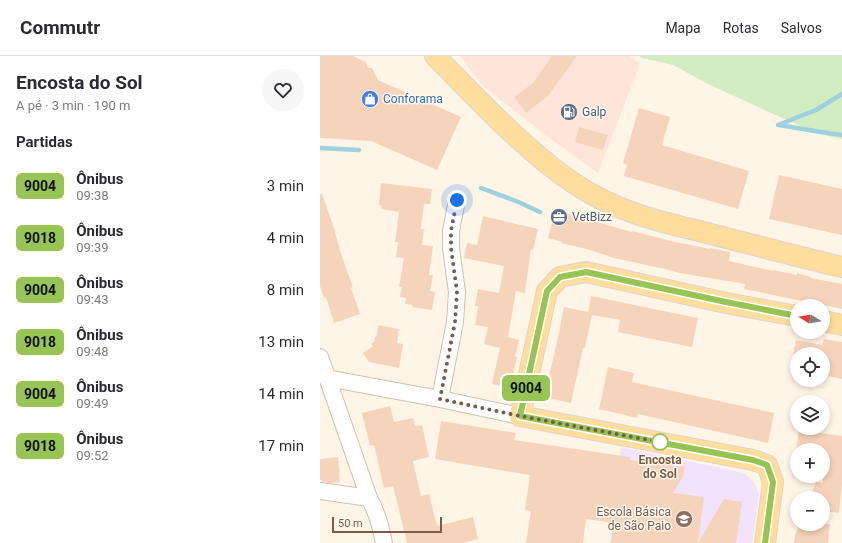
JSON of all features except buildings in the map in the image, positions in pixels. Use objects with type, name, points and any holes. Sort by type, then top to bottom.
[{"type":"main road","points":[[435,56],[524,144],[564,176],[581,188],[601,199],[625,210],[656,220],[842,267]]},
{"type":"main road","points":[[765,543],[773,482],[767,465],[753,460],[520,416],[547,291],[560,277],[586,272],[790,315]]},
{"type":"main road","points":[[830,322],[842,324]]},
{"type":"street","points":[[440,399],[455,322],[457,292],[451,248],[451,231],[457,200]]},
{"type":"street","points":[[322,365],[440,399],[520,416]]},
{"type":"street","points":[[322,365],[369,498],[374,507],[384,543]]},
{"type":"street","points":[[320,491],[369,498]]},
{"type":"shaded area","name":"Galp","points":[[460,56],[630,56],[640,64],[598,173],[548,137],[483,86]]},
{"type":"shaded area","name":"Escola Básica de São Paio","points":[[621,447],[744,473],[754,482],[759,495],[752,543],[610,543]]},
{"type":"green space","points":[[639,56],[842,56],[842,139],[815,133],[708,84],[673,65]]},
{"type":"waterway","points":[[778,125],[816,110],[842,94]]},
{"type":"waterway","points":[[779,125],[842,135]]},
{"type":"waterway","points":[[320,148],[359,150]]},
{"type":"waterway","points":[[481,188],[540,212]]},
{"type":"bus line","name":"9004","points":[[765,543],[773,482],[767,465],[753,460],[520,416],[547,291],[560,277],[586,272],[790,315]]},
{"type":"place","name":"Conforama","points":[[370,99]]},
{"type":"place","name":"Galp","points":[[569,112]]},
{"type":"place","name":"VetBizz","points":[[559,217]]},
{"type":"place","name":"Encosta do Sol","points":[[660,442]]},
{"type":"place","name":"Escola Básica de São Paio","points":[[684,519]]},
{"type":"route","points":[[457,200],[451,231],[451,248],[457,292],[455,322],[440,399],[520,416],[660,442]]}]
